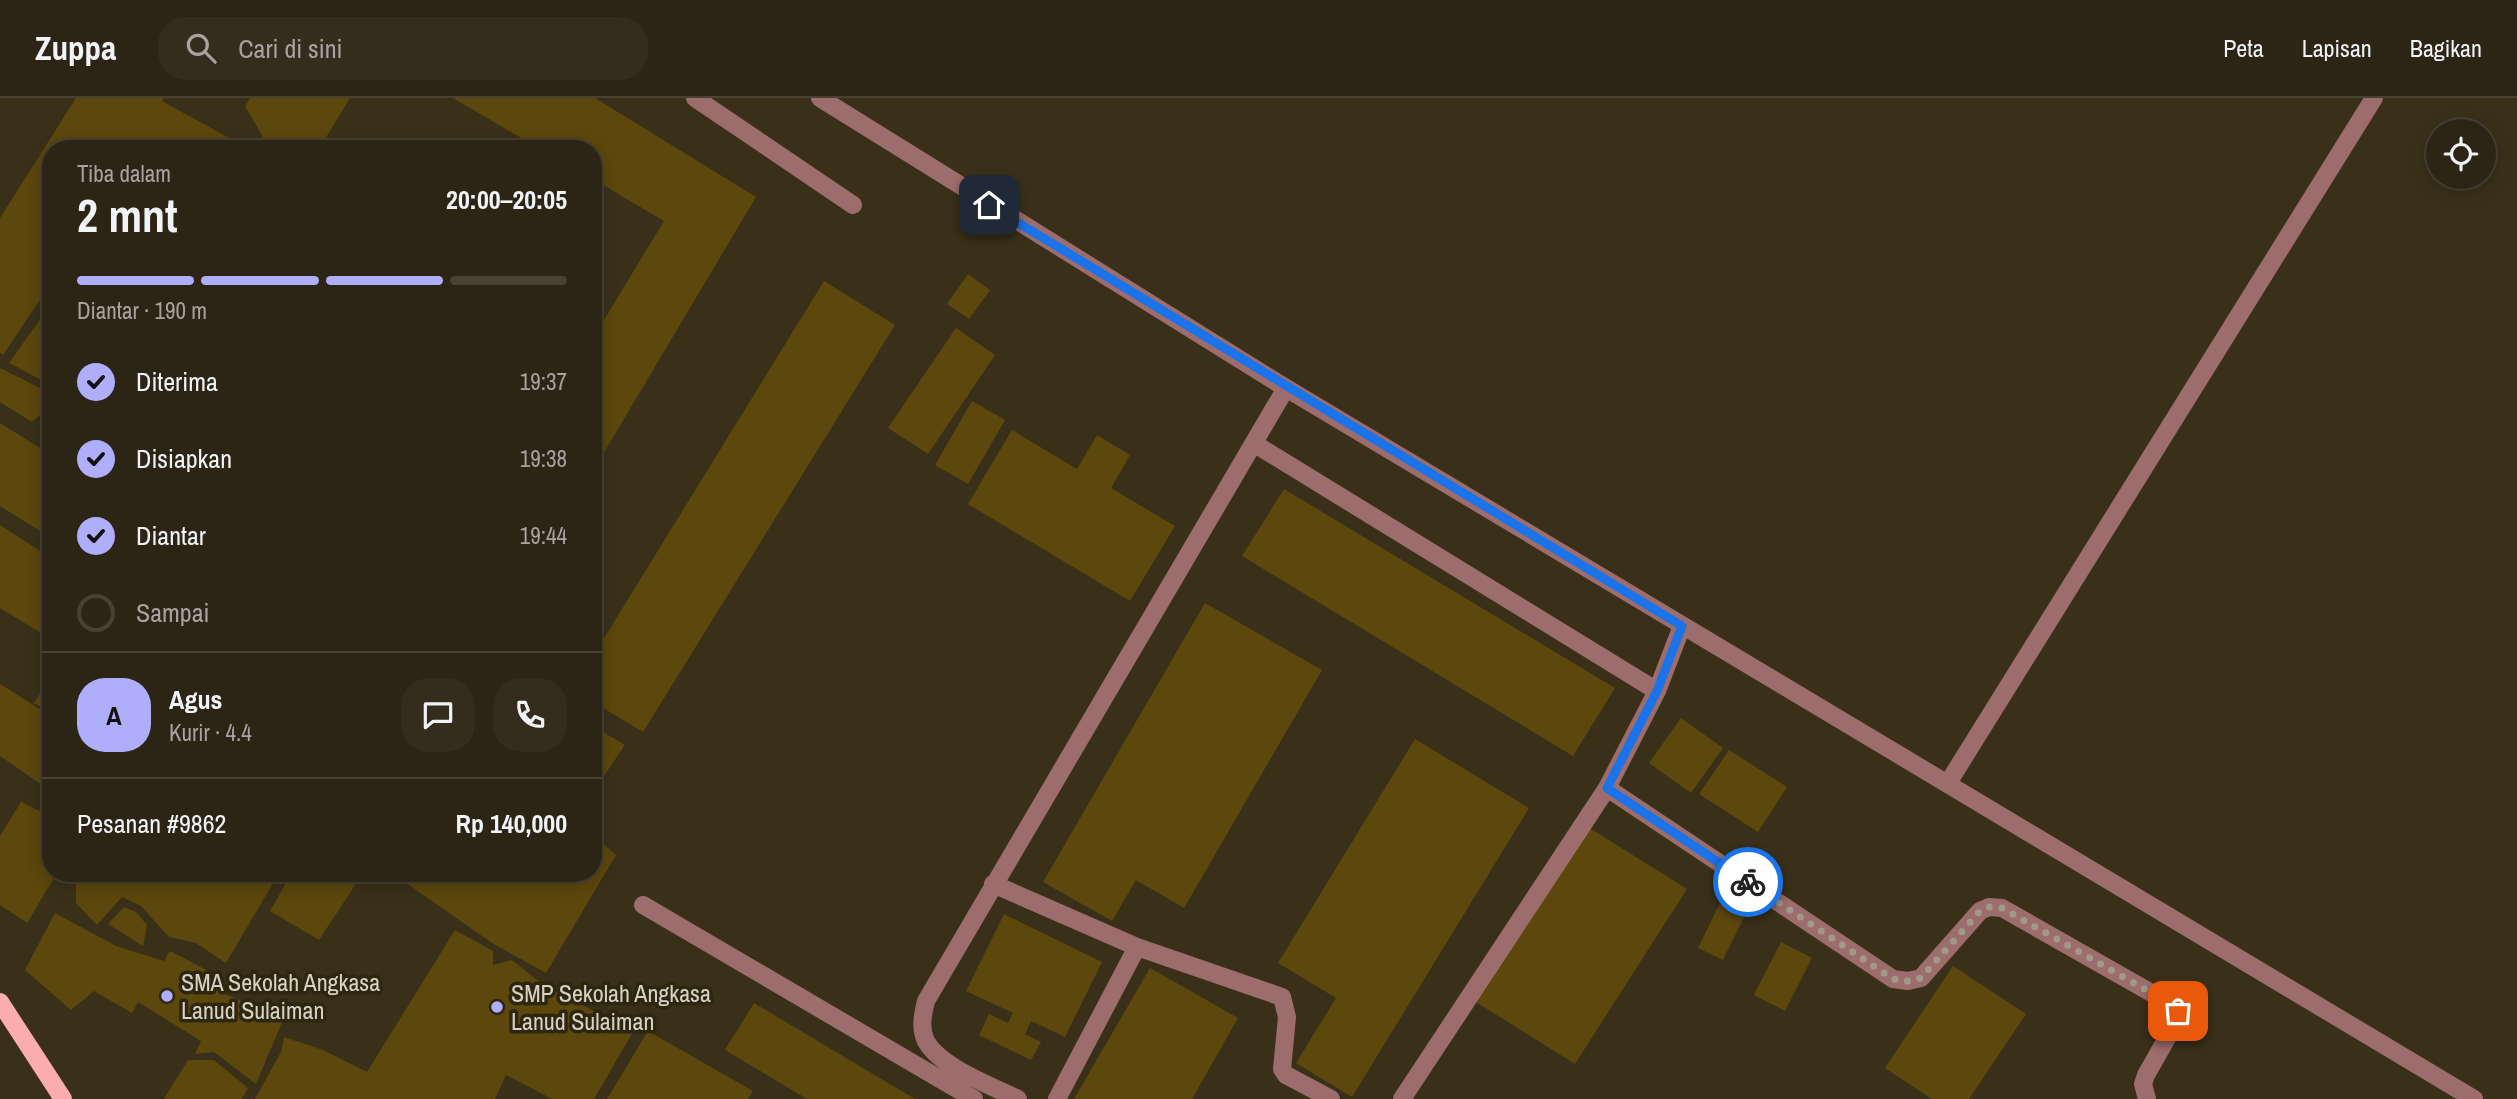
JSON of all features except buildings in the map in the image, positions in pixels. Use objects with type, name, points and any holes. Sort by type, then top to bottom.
[{"type":"main road","points":[[0,1002],[63,1099]]},
{"type":"lane","points":[[820,98],[1286,388],[2474,1099]]},
{"type":"lane","points":[[1948,783],[2374,98]]},
{"type":"lane","points":[[704,100],[853,205]]},
{"type":"lane","points":[[1018,1099],[943,1060],[926,1041],[922,1023],[926,1001],[1286,388]]},
{"type":"lane","points":[[1255,444],[1657,691]]},
{"type":"lane","points":[[1402,1099],[1607,788],[1657,691],[1682,626]]},
{"type":"lane","points":[[1607,788],[1893,979],[1908,981],[1921,978],[1980,911],[1989,907],[2002,908],[2171,1004],[2179,1017],[2146,1075],[2143,1084],[2147,1099]]},
{"type":"lane","points":[[993,884],[1137,947],[1282,998],[1287,1017],[1282,1069],[1286,1075],[1331,1099]]},
{"type":"lane","points":[[643,905],[974,1099]]},
{"type":"lane","points":[[1056,1099],[1137,947]]},
{"type":"way so far","points":[[1748,882],[1893,979],[1908,981],[1921,978],[1980,911],[1989,907],[2002,908],[2171,1004],[2178,1011]]},
{"type":"place","name":"SMA Sekolah Angkasa Lanud Sulaiman","points":[[167,996]]},
{"type":"place","name":"SMP Sekolah Angkasa Lanud Sulaiman","points":[[497,1007]]},
{"type":"route","points":[[989,205],[1286,388],[1682,626],[1657,691],[1607,788],[1748,882]]}]
